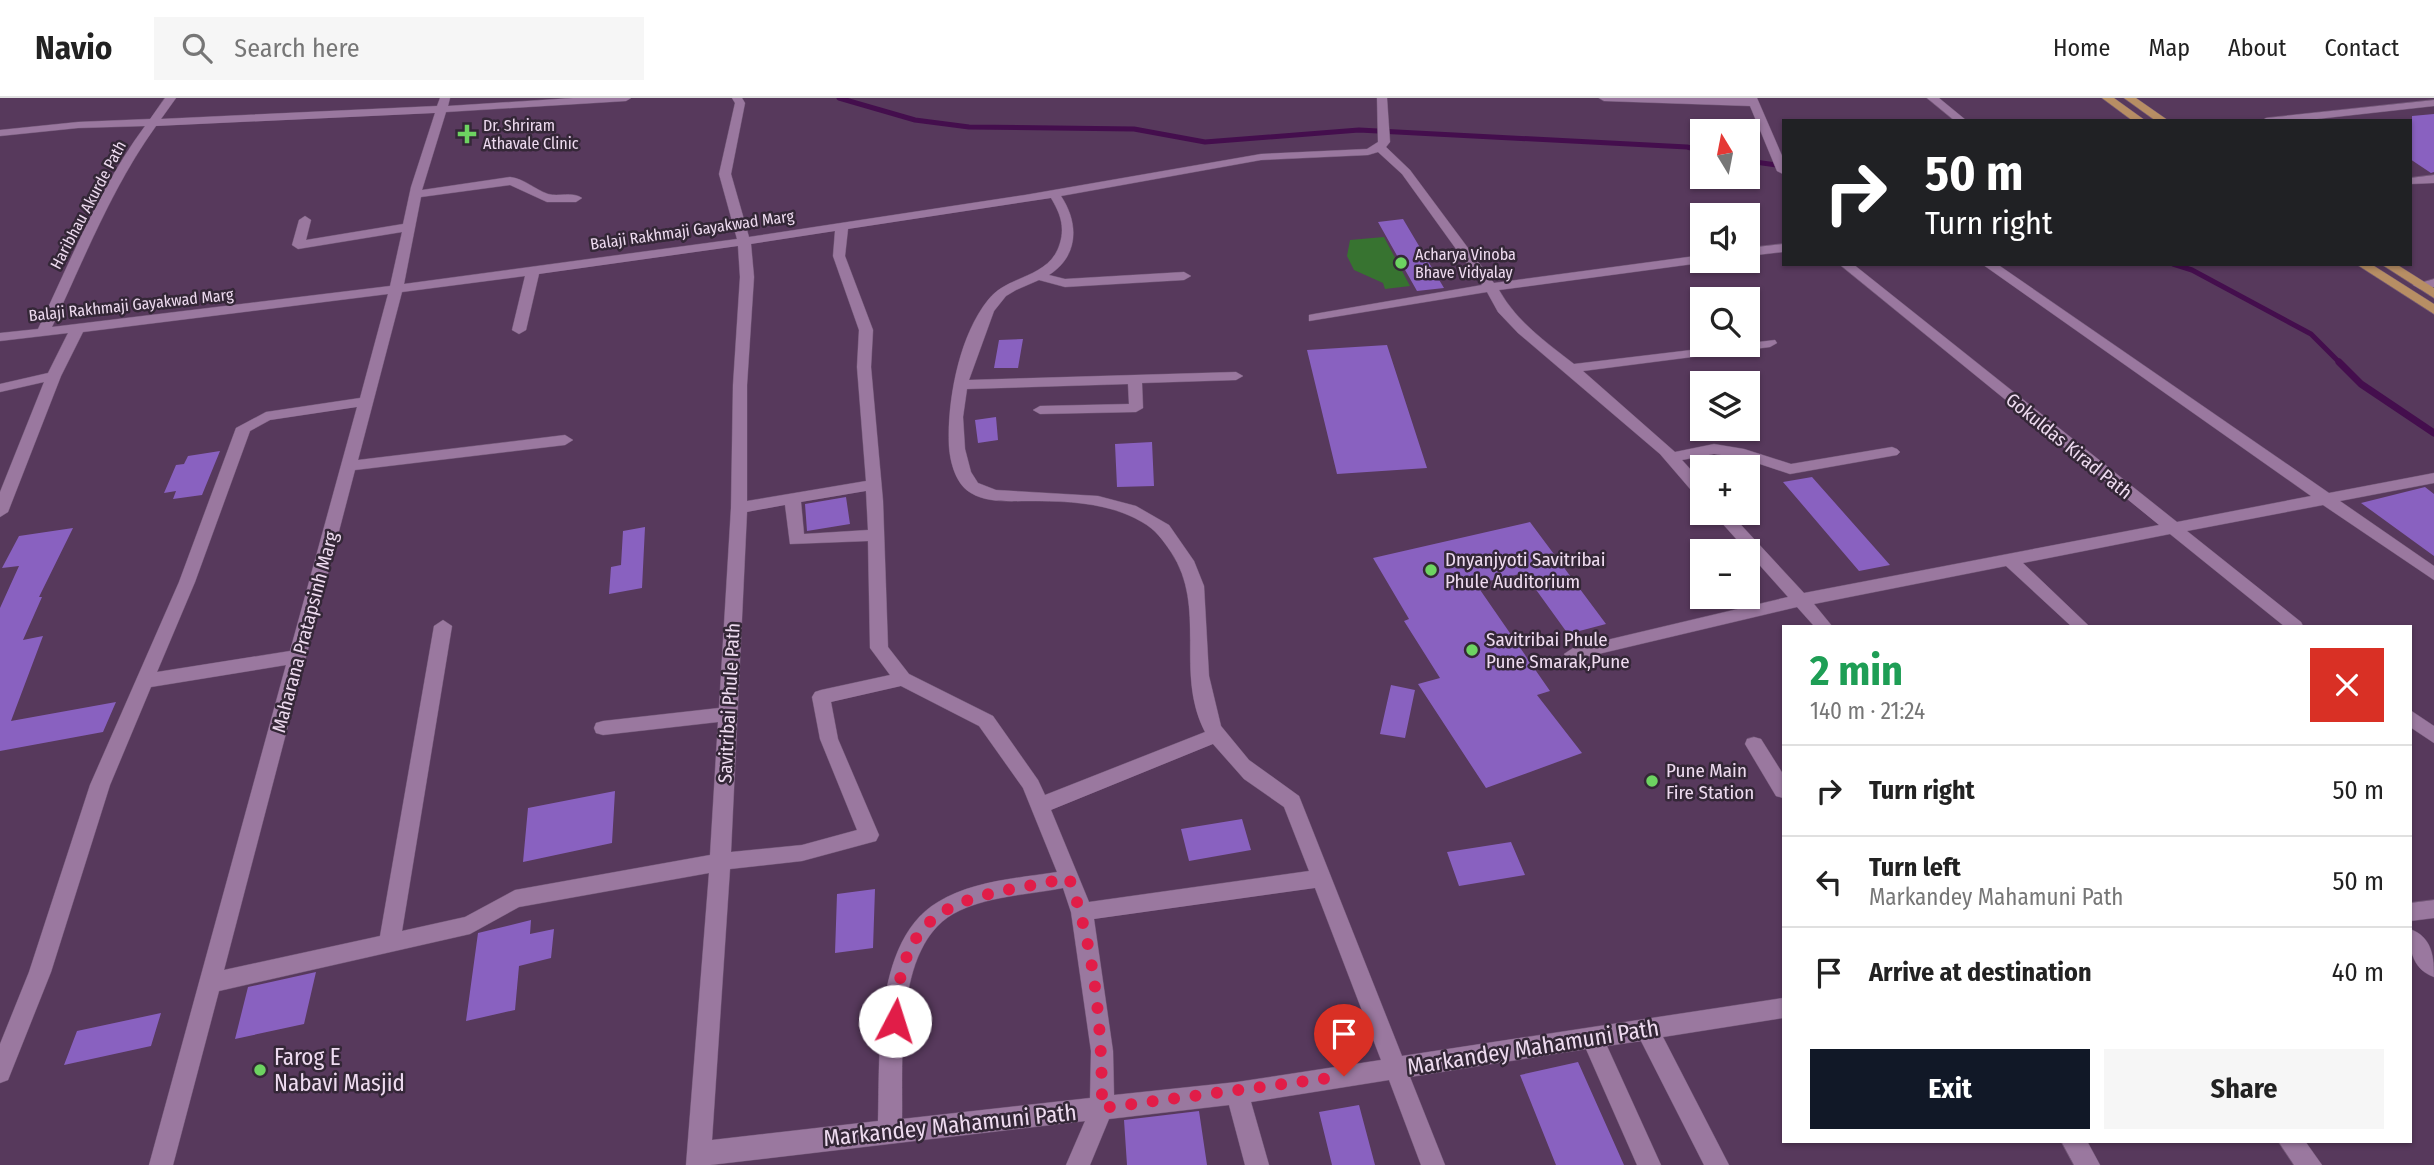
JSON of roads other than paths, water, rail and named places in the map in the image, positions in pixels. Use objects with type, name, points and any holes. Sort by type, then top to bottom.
[{"type":"main road","points":[[2106,98],[2138,119]]},
{"type":"main road","points":[[2129,98],[2161,119]]},
{"type":"main road","points":[[2365,266],[2434,310]]},
{"type":"main road","points":[[2391,266],[2427,284],[2434,294]]},
{"type":"street","name":"Haribhau Akurde Path","points":[[44,332],[107,196],[151,124],[171,98]]},
{"type":"street","points":[[0,133],[78,125],[151,124],[444,104],[625,98]]},
{"type":"street","name":"Savitribai Phule Path","points":[[698,1159],[730,714],[739,508],[740,385],[747,277],[744,240],[725,174],[740,103],[737,98]]},
{"type":"street","points":[[1382,98],[1382,145],[1406,172],[1491,287],[1503,309],[1523,330],[1671,458],[1690,479]]},
{"type":"street","points":[[1604,98],[1753,101],[1782,169]]},
{"type":"street","points":[[1932,98],[1959,119]]},
{"type":"street","points":[[2285,119],[2434,103]]},
{"type":"street","name":"Maharana Pratapsinh Marg","points":[[162,1165],[367,401],[396,290],[416,194],[444,104]]},
{"type":"street","name":"Balaji Rakhmaji Gayakwad Marg","points":[[0,337],[77,330],[533,271],[1054,194],[1237,160],[1353,153],[1382,145]]},
{"type":"street","points":[[2412,181],[2434,179]]},
{"type":"street","points":[[416,194],[510,181],[519,182],[547,198],[576,198]]},
{"type":"street","points":[[1054,194],[1069,216],[1070,231],[1062,257],[1054,269],[1041,278],[1003,291],[992,303],[981,324],[962,385],[956,412],[958,453],[966,480],[976,490],[1001,495],[1081,497],[1122,506],[1163,528],[1192,571],[1198,607],[1198,643],[1204,699],[1216,735],[1249,774],[1292,802],[1433,1165]]},
{"type":"street","points":[[305,220],[298,245],[409,227]]},
{"type":"street","points":[[842,226],[839,256],[866,330],[864,367],[873,485],[879,648],[903,679],[986,720],[1012,754],[1040,806],[1069,878],[1082,912],[1093,970],[1102,1051],[1102,1108],[1078,1165]]},
{"type":"street","points":[[1760,251],[1782,248]]},
{"type":"street","points":[[1314,318],[1491,287],[1690,261]]},
{"type":"street","name":"Gokuldas Kirad Path","points":[[1847,266],[2294,625]]},
{"type":"street","points":[[1991,266],[2329,498],[2434,574]]},
{"type":"street","points":[[519,330],[533,271]]},
{"type":"street","points":[[1041,278],[1065,283],[1184,276]]},
{"type":"street","points":[[0,512],[4,492],[77,330]]},
{"type":"street","points":[[1569,369],[1770,343]]},
{"type":"street","points":[[0,388],[54,376]]},
{"type":"street","points":[[962,385],[1236,376]]},
{"type":"street","points":[[1040,410],[1136,408],[1135,379]]},
{"type":"street","points":[[0,1072],[40,972],[100,785],[187,582],[243,428],[266,416],[367,401]]},
{"type":"street","points":[[349,466],[565,440]]},
{"type":"street","points":[[1671,458],[1714,449],[1744,454],[1790,469],[1892,452]]},
{"type":"street","points":[[1573,654],[1801,600],[2434,478]]},
{"type":"street","points":[[739,508],[873,485]]},
{"type":"street","points":[[793,499],[796,540],[875,535]]},
{"type":"street","points":[[1732,525],[1823,625]]},
{"type":"street","points":[[2009,560],[2080,625]]},
{"type":"street","points":[[388,943],[443,626]]},
{"type":"street","points":[[144,681],[299,656]]},
{"type":"street","points":[[211,983],[470,925],[515,899],[720,862],[802,853],[869,835],[830,739],[821,697],[903,679]]},
{"type":"street","points":[[603,728],[730,714]]},
{"type":"street","points":[[2412,719],[2434,736]]},
{"type":"street","points":[[1040,806],[1216,735]]},
{"type":"street","points":[[1754,744],[1782,788]]},
{"type":"street","points":[[890,1132],[897,993],[905,955],[919,931],[944,909],[954,905],[1069,878]]},
{"type":"street","points":[[1082,912],[1322,878]]},
{"type":"street","points":[[2412,912],[2434,908]]},
{"type":"street","points":[[2412,940],[2434,967]]},
{"type":"street","name":"Markandey Mahamuni Path","points":[[698,1159],[890,1132],[1237,1093],[1782,1008]]},
{"type":"street","points":[[1647,1029],[1717,1165]]},
{"type":"street","points":[[1591,1037],[1649,1165]]},
{"type":"street","points":[[1237,1093],[1257,1165]]},
{"type":"street","points":[[2074,1143],[2088,1165]]},
{"type":"street","points":[[2292,1143],[2310,1165]]},
{"type":"waterway","points":[[839,98],[915,120],[969,127],[1134,129],[1205,142],[1359,130],[1690,148]]},
{"type":"waterway","points":[[1760,163],[1782,166]]},
{"type":"waterway","points":[[2179,266],[2192,270],[2311,334],[2361,384],[2434,433]]},
{"type":"place","name":"Dr. Shriram Athavale Clinic","points":[[467,134]]},
{"type":"place","name":"Acharya Vinoba Bhave Vidyalay","points":[[1401,263]]},
{"type":"place","name":"Dnyanjyoti Savitribai Phule Auditorium","points":[[1431,570]]},
{"type":"place","name":"Savitribai Phule Pune Smarak,Pune","points":[[1472,650]]},
{"type":"place","name":"Pune Main Fire Station","points":[[1652,781]]},
{"type":"place","name":"Farog E Nabavi Masjid","points":[[260,1070]]}]
